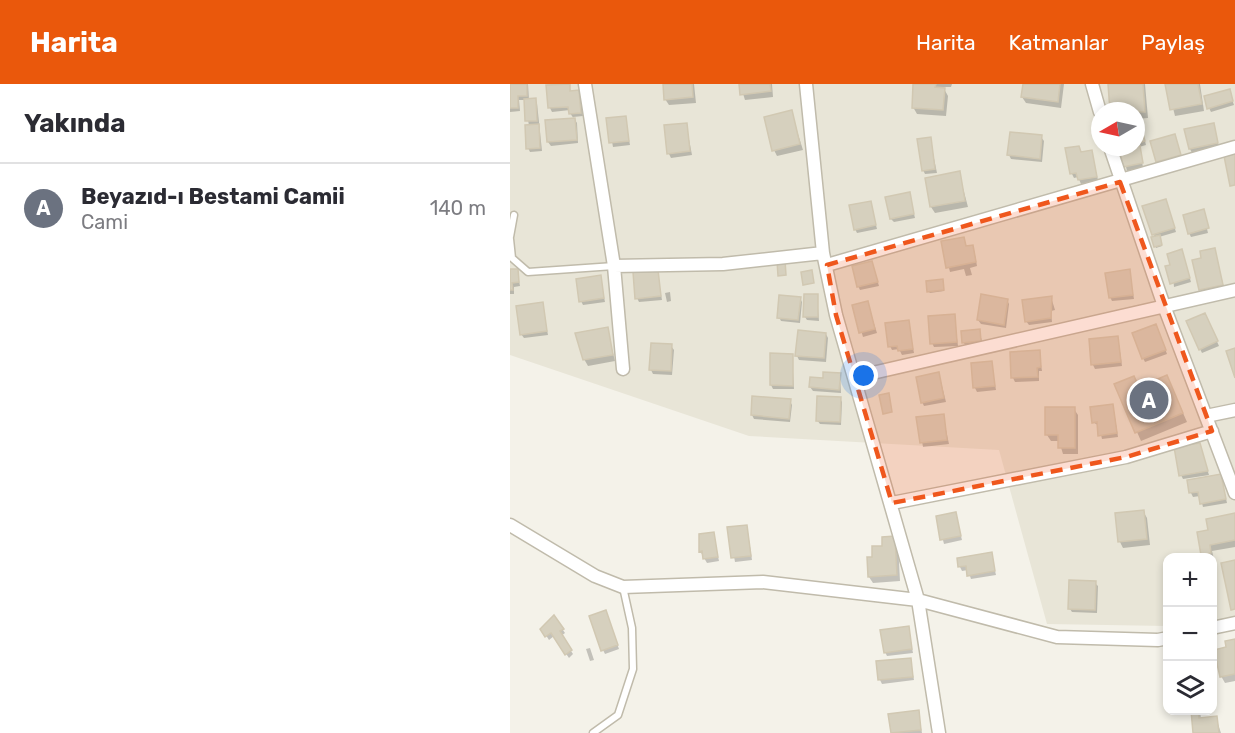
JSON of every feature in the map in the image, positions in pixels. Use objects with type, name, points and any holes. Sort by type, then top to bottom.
[{"type":"street","points":[[585,84],[614,266],[623,369]]},
{"type":"street","points":[[806,84],[825,259],[836,315],[892,503],[918,600],[939,733]]},
{"type":"street","points":[[1092,84],[1097,102]]},
{"type":"street","points":[[614,266],[825,259],[1120,182],[1235,147]]},
{"type":"street","points":[[1113,156],[1164,306],[1235,493]]},
{"type":"street","points":[[855,377],[1235,290]]},
{"type":"street","points":[[1206,416],[1235,410]]},
{"type":"street","points":[[892,503],[1126,457],[1212,431]]},
{"type":"street","points":[[510,525],[595,576],[623,587],[764,582],[918,600],[1057,637],[1163,639]]},
{"type":"street","points":[[1217,627],[1235,623]]},
{"type":"lane","points":[[514,215],[510,238],[512,258],[528,272],[614,266]]},
{"type":"lane","points":[[593,733],[618,715],[633,669],[632,628],[623,587]]},
{"type":"highlighted area","points":[[1120,182],[1212,431],[1126,457],[892,503],[836,315],[827,265]]},
{"type":"shaded area","points":[[510,84],[1235,84],[1235,628],[1217,627],[1217,553],[1163,553],[1163,626],[1047,624],[999,450],[749,436],[510,355]]},
{"type":"building","points":[[510,84],[527,84],[527,96],[518,96],[518,108],[510,108]]},
{"type":"building","points":[[570,84],[570,91],[579,90],[581,113],[569,114],[568,107],[548,108],[546,85]]},
{"type":"building","points":[[663,84],[692,84],[693,97],[664,100]]},
{"type":"building","points":[[739,84],[770,84],[771,91],[740,95]]},
{"type":"building","points":[[913,84],[936,84],[935,87],[945,88],[943,110],[912,108]]},
{"type":"building","points":[[1023,84],[1060,84],[1058,102],[1021,97]]},
{"type":"building","points":[[1108,84],[1143,84],[1144,102],[1109,102]]},
{"type":"building","points":[[1165,84],[1198,84],[1202,104],[1170,110]]},
{"type":"building","points":[[1230,89],[1233,101],[1207,109],[1204,96]]},
{"type":"building","points":[[536,98],[537,121],[525,121],[524,99]]},
{"type":"building","points":[[792,110],[800,144],[772,151],[764,117]]},
{"type":"building","points":[[626,116],[629,141],[609,143],[606,118]]},
{"type":"building","points":[[575,118],[577,140],[547,142],[545,120]]},
{"type":"building","points":[[687,123],[690,151],[667,154],[664,125]]},
{"type":"building","points":[[1214,123],[1218,143],[1189,149],[1184,129]]},
{"type":"building","points":[[539,124],[540,148],[526,149],[525,125]]},
{"type":"building","points":[[1010,132],[1042,135],[1040,159],[1007,155]]},
{"type":"building","points":[[1175,134],[1181,155],[1156,162],[1150,141]]},
{"type":"building","points":[[931,137],[935,169],[922,171],[917,139]]},
{"type":"building","points":[[1079,146],[1081,152],[1091,150],[1097,177],[1078,180],[1076,173],[1070,174],[1065,148]]},
{"type":"building","points":[[1235,154],[1235,185],[1230,186],[1224,156]]},
{"type":"building","points":[[1121,156],[1142,156],[1143,163],[1123,167]]},
{"type":"building","points":[[960,171],[965,201],[930,207],[925,178]]},
{"type":"building","points":[[910,192],[914,214],[890,219],[885,197]]},
{"type":"building","points":[[1166,199],[1175,228],[1152,235],[1142,206]]},
{"type":"building","points":[[871,201],[876,225],[854,230],[849,205]]},
{"type":"building","points":[[1204,209],[1209,228],[1188,234],[1183,215]]},
{"type":"building","points":[[1160,235],[1162,245],[1154,247],[1151,237]]},
{"type":"building","points":[[964,237],[966,246],[973,245],[976,262],[946,268],[941,241]]},
{"type":"building","points":[[1215,248],[1223,285],[1199,290],[1192,260],[1201,258],[1200,251]]},
{"type":"building","points":[[1182,249],[1190,278],[1170,284],[1165,266],[1170,265],[1167,254]]},
{"type":"building","points":[[785,260],[786,275],[778,276],[777,261]]},
{"type":"building","points":[[872,261],[878,282],[857,287],[852,266]]},
{"type":"building","points":[[510,269],[518,269],[519,282],[512,283],[513,290],[510,290]]},
{"type":"building","points":[[1130,269],[1133,295],[1109,298],[1105,273]]},
{"type":"building","points":[[658,270],[661,296],[635,299],[633,272]]},
{"type":"building","points":[[812,270],[814,283],[803,285],[801,272]]},
{"type":"building","points":[[601,275],[604,298],[579,302],[576,279]]},
{"type":"building","points":[[943,279],[944,290],[927,292],[926,281]]},
{"type":"building","points":[[804,294],[818,294],[818,317],[803,317]]},
{"type":"building","points":[[981,294],[1008,299],[1004,325],[977,320]]},
{"type":"building","points":[[779,295],[801,297],[798,320],[777,318]]},
{"type":"building","points":[[1052,296],[1051,318],[1025,322],[1022,300]]},
{"type":"building","points":[[868,301],[875,329],[859,333],[852,305]]},
{"type":"building","points":[[543,302],[547,331],[520,335],[516,306]]},
{"type":"building","points":[[1205,313],[1218,341],[1199,350],[1186,321]]},
{"type":"building","points":[[955,314],[957,342],[930,344],[928,316]]},
{"type":"building","points":[[909,320],[913,349],[898,351],[897,346],[888,347],[885,323]]},
{"type":"building","points":[[1156,324],[1166,350],[1142,359],[1132,333]]},
{"type":"building","points":[[608,327],[613,355],[583,360],[575,333]]},
{"type":"building","points":[[980,329],[981,341],[962,343],[961,331]]},
{"type":"building","points":[[798,330],[826,333],[824,358],[795,356]]},
{"type":"building","points":[[1118,336],[1121,362],[1091,365],[1089,339]]},
{"type":"building","points":[[651,343],[672,344],[671,371],[649,370]]},
{"type":"building","points":[[1235,348],[1235,378],[1226,351]]},
{"type":"building","points":[[1040,350],[1041,367],[1037,368],[1038,377],[1011,378],[1010,352]]},
{"type":"building","points":[[770,353],[793,354],[793,386],[770,385]]},
{"type":"building","points":[[992,361],[995,386],[973,388],[971,363]]},
{"type":"building","points":[[823,372],[841,373],[839,390],[809,387],[810,377],[823,378]]},
{"type":"building","points":[[939,372],[944,398],[921,403],[916,377]]},
{"type":"building","points":[[1167,375],[1183,413],[1135,433],[1114,384],[1134,376],[1139,387]]},
{"type":"building","points":[[889,393],[892,412],[883,414],[879,395]]},
{"type":"building","points":[[752,396],[791,399],[789,419],[751,415]]},
{"type":"building","points":[[817,396],[841,397],[840,422],[816,421]]},
{"type":"building","points":[[1113,404],[1117,433],[1098,436],[1097,422],[1092,423],[1090,407]]},
{"type":"building","points":[[1045,407],[1075,407],[1075,448],[1058,448],[1058,435],[1045,435]]},
{"type":"building","points":[[944,414],[947,440],[920,443],[916,417]]},
{"type":"building","points":[[1200,443],[1208,471],[1179,476],[1174,447]]},
{"type":"building","points":[[1221,474],[1226,499],[1200,504],[1198,492],[1189,493],[1187,480]]},
{"type":"building","points":[[1144,510],[1147,539],[1118,542],[1115,513]]},
{"type":"building","points":[[956,512],[961,536],[940,540],[936,516]]},
{"type":"building","points":[[1235,513],[1235,540],[1210,545],[1211,553],[1201,553],[1197,532],[1208,530],[1206,519]]},
{"type":"building","points":[[747,525],[751,556],[731,558],[727,527]]},
{"type":"building","points":[[714,532],[718,557],[703,559],[702,551],[699,552],[699,534]]},
{"type":"building","points":[[895,536],[897,575],[868,577],[867,557],[872,557],[872,546],[882,546],[882,537]]},
{"type":"building","points":[[992,552],[995,571],[967,576],[966,566],[958,567],[957,558]]},
{"type":"building","points":[[1235,560],[1235,609],[1231,610],[1221,563]]},
{"type":"building","points":[[1069,580],[1096,581],[1095,610],[1068,609]]},
{"type":"building","points":[[606,610],[618,645],[601,651],[589,616]]},
{"type":"building","points":[[554,615],[564,629],[560,631],[572,650],[565,655],[551,633],[545,637],[540,629]]},
{"type":"building","points":[[909,626],[912,649],[884,653],[880,630]]},
{"type":"building","points":[[1235,639],[1235,674],[1220,677],[1217,649],[1226,647],[1225,641]]},
{"type":"building","points":[[911,658],[913,677],[878,680],[876,661]]},
{"type":"building","points":[[919,710],[921,730],[891,733],[888,714]]},
{"type":"building","points":[[1191,715],[1199,715],[1199,718],[1217,716],[1219,733],[1193,733]]},
{"type":"place","name":"Beyazıd-ı Bestami Camii","points":[[1149,400]]}]
